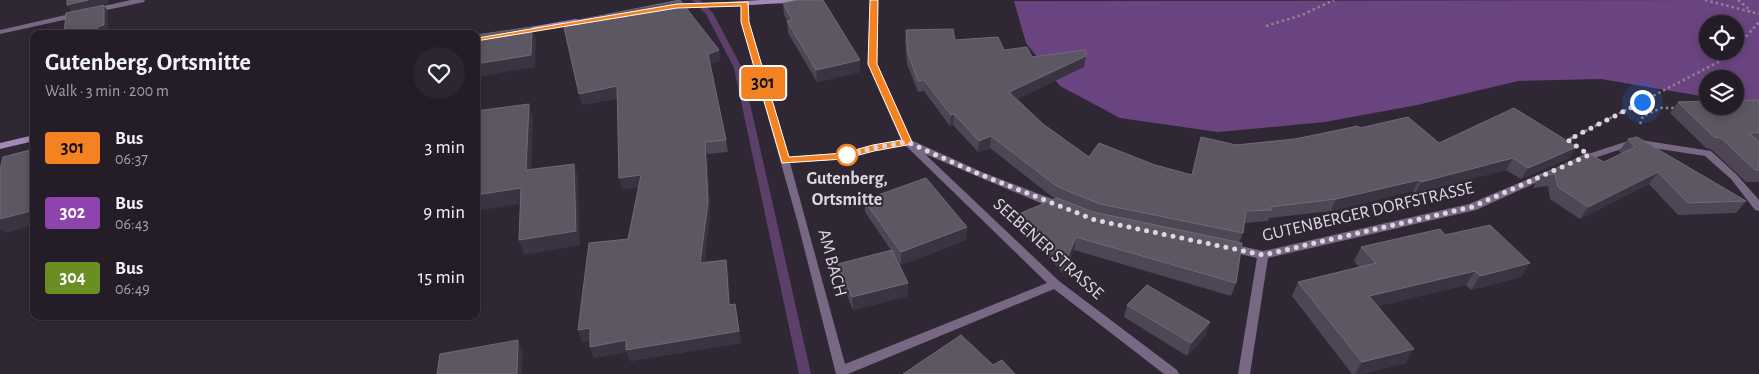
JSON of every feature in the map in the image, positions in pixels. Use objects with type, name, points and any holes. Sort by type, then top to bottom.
[{"type":"street","points":[[0,32],[141,0]]},
{"type":"street","points":[[660,8],[675,3],[694,5],[745,4],[807,0]]},
{"type":"street","name":"SEEBENER STRASSE","points":[[874,0],[872,64],[907,142],[1055,284],[1173,374]]},
{"type":"street","name":"AM BACH","points":[[745,4],[745,22],[785,160],[842,373]]},
{"type":"street","points":[[512,32],[586,19]]},
{"type":"street","points":[[0,146],[30,139]]},
{"type":"street","points":[[785,160],[844,156],[873,148],[907,142],[1068,210]]},
{"type":"street","name":"GUTENBERGER DORFSTRASSE","points":[[1216,245],[1263,255],[1472,207],[1589,155],[1634,142],[1708,154],[1734,177],[1759,207]]},
{"type":"street","points":[[1244,374],[1263,255]]},
{"type":"street","points":[[842,373],[1055,284]]},
{"type":"path","points":[[1266,26],[1302,14],[1334,0]]},
{"type":"path","points":[[1705,0],[1759,14]]},
{"type":"path","points":[[1738,0],[1751,12]]},
{"type":"path","points":[[1744,39],[1759,22]]},
{"type":"path","points":[[1589,155],[1568,140],[1720,60]]},
{"type":"path","points":[[1634,142],[1643,116],[1661,108],[1680,108]]},
{"type":"shaded area","points":[[1759,0],[1759,105],[1744,103],[1744,70],[1699,70],[1699,96],[1601,79],[1518,81],[1417,105],[1325,122],[1218,132],[1120,118],[1060,86],[1026,43],[1014,1]]},
{"type":"building","points":[[67,0],[88,0],[67,5]]},
{"type":"building","points":[[680,0],[719,50],[708,54],[726,140],[705,142],[708,202],[700,263],[726,260],[729,305],[735,304],[739,331],[626,350],[626,340],[590,347],[590,328],[578,330],[589,243],[628,239],[641,175],[619,178],[617,86],[579,94],[563,23]]},
{"type":"building","points":[[798,0],[823,0],[860,60],[816,70],[787,21],[792,20],[783,3]]},
{"type":"building","points":[[104,5],[104,25],[93,30],[64,30],[66,13]]},
{"type":"building","points":[[532,27],[531,55],[480,63],[480,34]]},
{"type":"building","points":[[953,29],[955,40],[998,37],[1004,50],[1027,47],[1032,57],[1085,50],[1086,56],[1009,92],[1043,124],[1089,157],[1099,143],[1155,165],[1192,175],[1201,137],[1236,145],[1295,139],[1358,126],[1360,128],[1408,117],[1439,143],[1514,108],[1577,147],[1528,168],[1513,158],[1421,182],[1419,180],[1336,199],[1270,207],[1272,210],[1246,211],[1243,233],[1100,204],[1058,187],[991,136],[979,141],[954,114],[951,115],[924,80],[918,81],[908,53],[906,30]]},
{"type":"building","points":[[1759,100],[1759,133],[1749,133],[1759,142],[1759,170],[1755,170],[1721,138],[1714,137],[1678,102],[1699,101],[1699,115],[1744,115],[1744,101]]},
{"type":"building","points":[[529,104],[526,170],[574,164],[576,231],[519,240],[521,188],[480,194],[480,110]]},
{"type":"building","points":[[1637,137],[1746,201],[1688,203],[1658,172],[1588,207],[1558,187],[1555,174],[1540,176],[1588,153],[1604,162],[1635,147],[1628,139]]},
{"type":"building","points":[[30,150],[30,211],[0,219],[0,170],[3,157]]},
{"type":"building","points":[[926,178],[967,227],[901,252],[864,200]]},
{"type":"building","points":[[1057,198],[1093,212],[1242,243],[1236,283],[1076,237],[1066,261],[1021,213]]},
{"type":"building","points":[[1490,225],[1530,263],[1480,276],[1475,271],[1369,296],[1414,349],[1362,362],[1298,282],[1376,263],[1361,247],[1440,229],[1445,235]]},
{"type":"building","points":[[892,250],[908,283],[852,297],[838,264]]},
{"type":"building","points":[[1147,285],[1210,322],[1191,343],[1127,305]]},
{"type":"building","points":[[961,335],[993,365],[1002,360],[1015,374],[903,374]]},
{"type":"building","points":[[518,340],[517,374],[437,374],[440,354]]},
{"type":"waterway","points":[[696,0],[709,13],[738,68],[805,374]]},
{"type":"bus line","name":"301","points":[[480,38],[548,25],[677,6],[745,4],[745,22],[785,160],[844,156],[873,148],[907,142],[885,98],[872,64],[874,0]]},
{"type":"place","name":"Gutenberg, Ortsmitte","points":[[847,155]]},
{"type":"route","points":[[847,155],[844,156],[873,148],[907,142],[979,174],[1095,220],[1263,255],[1472,207],[1589,155],[1568,140],[1642,102]]}]
